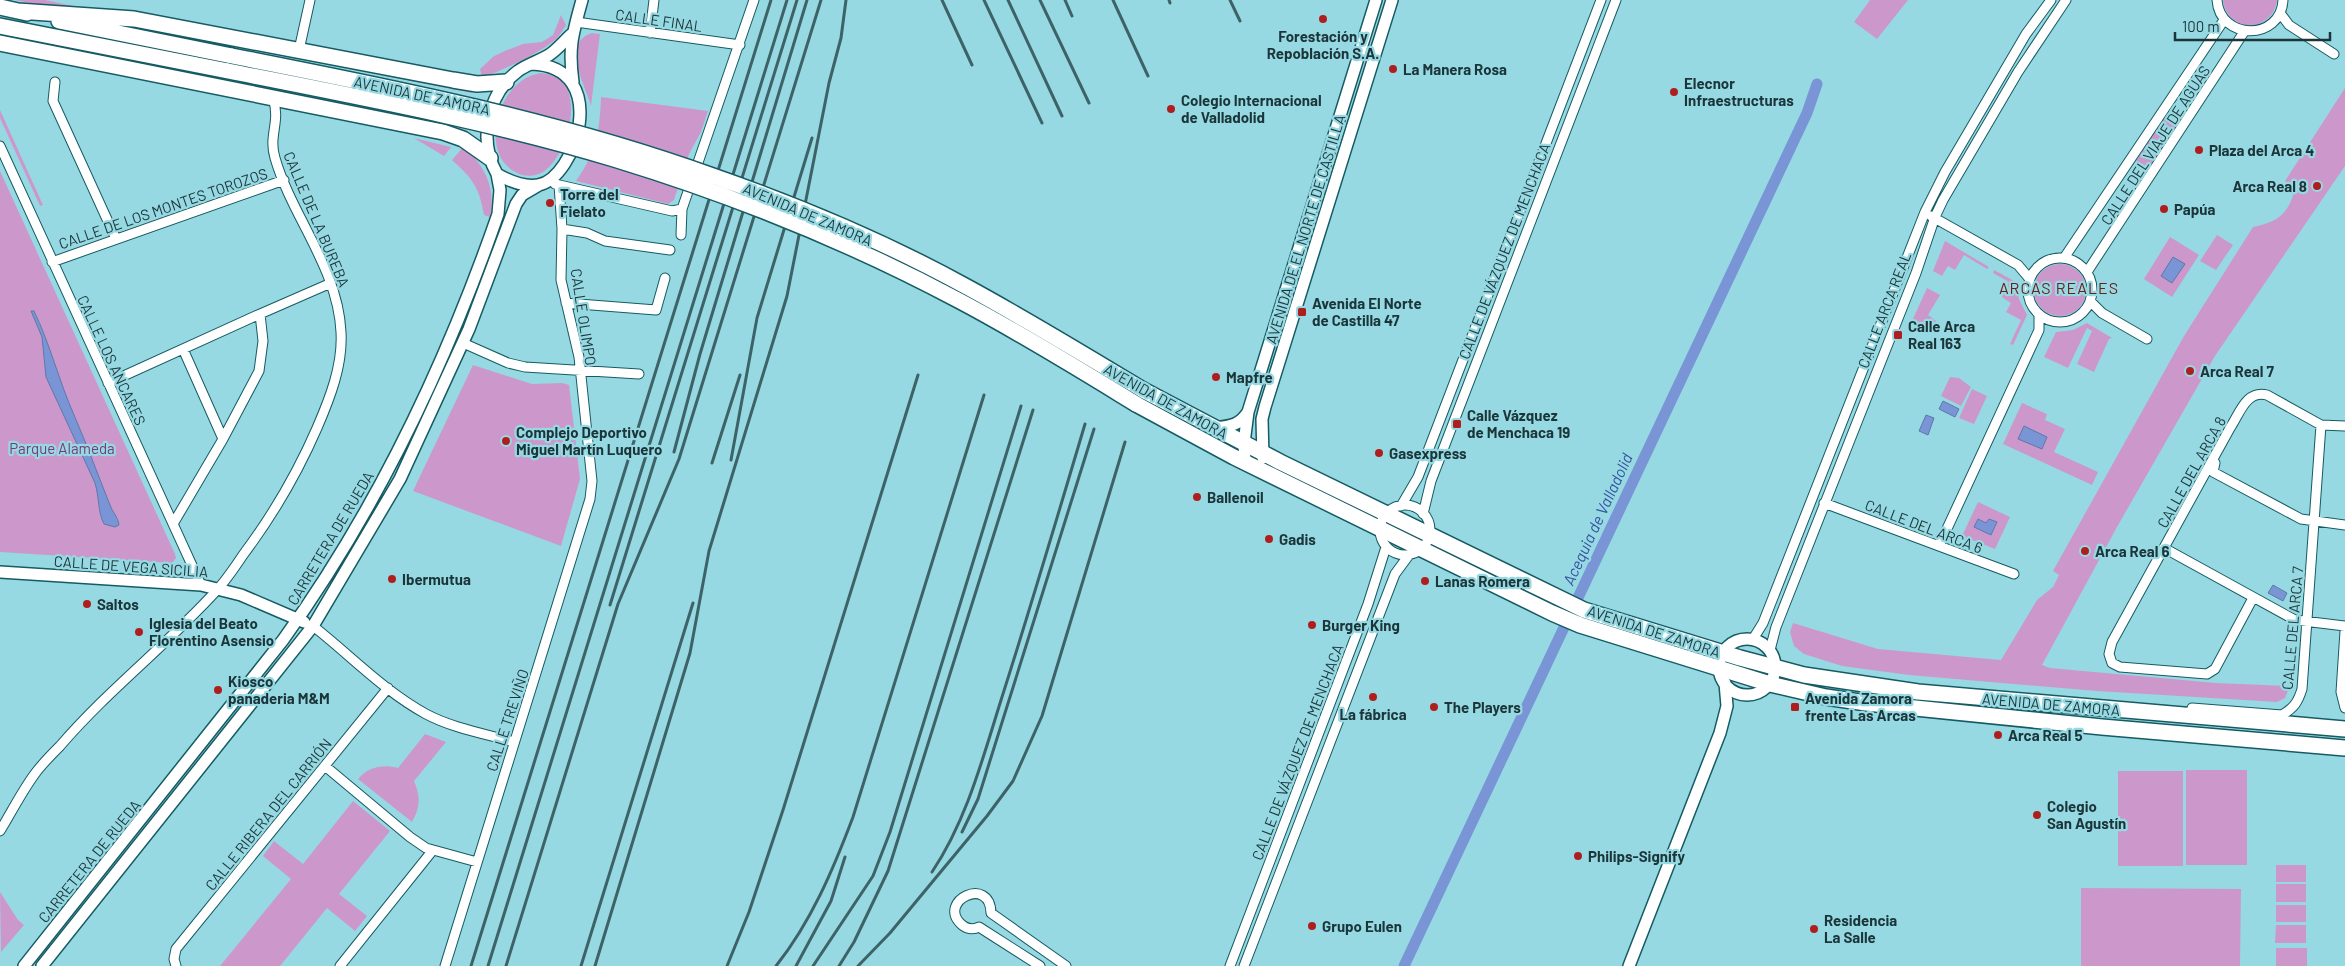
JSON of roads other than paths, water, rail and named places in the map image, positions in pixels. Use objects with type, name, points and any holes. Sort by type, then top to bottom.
[{"type":"highway","name":"AVENIDA DE ZAMORA","points":[[0,7],[79,26],[386,87],[523,117],[620,145],[715,176],[839,226],[964,285],[1140,397],[1261,470],[1380,528],[1426,542],[1557,598],[1582,617],[1722,676],[1866,704],[2345,748]]},
{"type":"highway","points":[[18,11],[134,19],[469,83],[506,82]]},
{"type":"highway","name":"AVENIDA DE ZAMORA","points":[[0,26],[443,114],[520,132],[616,160],[710,191],[833,240],[958,300],[1048,350],[1140,397],[1214,428],[1386,513],[1426,542],[1552,613],[1582,617],[1775,668],[1838,681],[1918,692],[2345,729]]},
{"type":"highway","points":[[0,43],[443,132],[463,139],[490,158]]},
{"type":"street","points":[[299,50],[310,0]]},
{"type":"street","points":[[542,183],[565,161],[579,128],[579,103],[573,84],[569,57],[572,34],[582,0]]},
{"type":"street","points":[[650,34],[654,0]]},
{"type":"street","points":[[681,235],[682,209],[754,0]]},
{"type":"street","name":"AVENIDA DE EL NORTE DE CASTILLA","points":[[1245,462],[1244,443],[1248,412],[1376,0]]},
{"type":"street","name":"AVENIDA DE EL NORTE DE CASTILLA","points":[[1261,470],[1263,453],[1262,419],[1265,408],[1392,0]]},
{"type":"street","name":"CALLE DE VÁZQUEZ DE MENCHACA","points":[[1401,506],[1418,477],[1600,0]]},
{"type":"street","name":"CALLE DE VÁZQUEZ DE MENCHACA","points":[[1424,514],[1431,481],[1616,0]]},
{"type":"street","name":"CALLE ARCA REAL","points":[[1753,639],[1763,623],[1924,212],[1945,172],[2026,34],[2051,0]]},
{"type":"street","name":"CALLE ARCA REAL","points":[[1770,650],[1776,627],[1916,272],[1935,217],[2018,72],[2066,0]]},
{"type":"street","points":[[2216,0],[2219,12],[2224,20],[2244,32],[2261,30],[2274,21],[2280,13],[2283,0]]},
{"type":"street","points":[[2280,13],[2289,24],[2334,54]]},
{"type":"street","name":"CALLE DEL VIAJE DE AGUAS","points":[[2064,258],[2224,20]]},
{"type":"street","points":[[2274,21],[2289,24]]},
{"type":"street","name":"CALLE FINAL","points":[[576,22],[650,34],[740,45]]},
{"type":"street","name":"CALLE DEL VIAJE DE AGUAS","points":[[2087,272],[2244,32]]},
{"type":"street","points":[[572,34],[551,54],[519,70],[506,82],[488,120],[486,142],[497,174],[519,184],[542,183],[559,185],[672,211],[682,209]]},
{"type":"street","points":[[532,64],[557,69],[565,74],[573,84]]},
{"type":"street","points":[[55,82],[53,101],[116,239]]},
{"type":"street","name":"CALLE DE LA BUREBA","points":[[0,831],[34,775],[77,726],[121,681],[172,637],[219,588],[265,526],[284,495],[328,402],[337,370],[341,332],[339,312],[331,283],[284,180],[273,148],[278,114],[273,98]]},
{"type":"street","name":"CALLE LOS ANCARES","points":[[0,146],[201,585]]},
{"type":"street","name":"CARRETERA DE RUEDA","points":[[24,966],[316,595],[387,472],[447,349],[498,214],[500,190],[497,174]]},
{"type":"street","name":"CALLE DE LOS MONTES TOROZOS","points":[[52,262],[284,180]]},
{"type":"street","name":"CARRETERA DE RUEDA","points":[[42,966],[313,626],[400,478],[463,343],[516,204],[522,195],[542,183]]},
{"type":"street","name":"CALLE OLIMPO","points":[[559,185],[562,229],[562,280],[579,357],[579,372],[592,482]]},
{"type":"street","points":[[1924,212],[2018,266],[2029,278]]},
{"type":"street","points":[[562,229],[587,233],[604,241],[670,250]]},
{"type":"street","points":[[2064,258],[2073,260],[2087,272],[2092,286],[2088,305],[2074,319],[2065,322],[2049,321],[2039,315],[2028,298],[2029,278],[2035,269],[2048,260],[2064,258]]},
{"type":"street","points":[[2018,266],[2035,269]]},
{"type":"street","points":[[566,303],[656,310],[664,278]]},
{"type":"street","points":[[108,383],[331,283]]},
{"type":"street","points":[[2088,305],[2147,340]]},
{"type":"street","points":[[173,524],[259,371],[262,341],[260,314]]},
{"type":"street","points":[[1939,546],[2038,330],[2039,315]]},
{"type":"street","points":[[2038,330],[2049,321]]},
{"type":"street","points":[[463,343],[508,363],[525,367],[579,372],[639,374]]},
{"type":"street","points":[[184,349],[223,438]]},
{"type":"street","name":"CALLE DEL ARCA 8","points":[[2253,598],[2215,669],[2208,674],[2120,667],[2112,663],[2109,654],[2112,642],[2218,451],[2251,396],[2258,393],[2267,395],[2321,425],[2345,426]]},
{"type":"street","points":[[1214,428],[1234,426],[1242,422],[1248,412]]},
{"type":"street","name":"CALLE DEL ARCA 7","points":[[2141,711],[2191,708],[2282,715],[2291,710],[2299,701],[2302,689],[2321,425]]},
{"type":"street","points":[[2218,451],[2213,472],[2301,519],[2345,525]]},
{"type":"street","name":"CALLE TREVIÑO","points":[[445,966],[585,518],[592,482]]},
{"type":"street","name":"CALLE DEL ARCA 6","points":[[1824,503],[2014,574]]},
{"type":"street","points":[[1401,506],[1411,506],[1424,514],[1429,524],[1426,542],[1409,555],[1397,554],[1386,547],[1380,537],[1380,528],[1386,513],[1401,506]]},
{"type":"street","name":"CALLE DE VÁZQUEZ DE MENCHACA","points":[[1230,966],[1368,604],[1386,547]]},
{"type":"street","points":[[2164,548],[2295,620],[2345,626]]},
{"type":"street","name":"CALLE DE VÁZQUEZ DE MENCHACA","points":[[1244,966],[1395,574],[1409,555]]},
{"type":"street","name":"CALLE DE VEGA SICILIA","points":[[0,572],[201,585],[219,588],[313,626]]},
{"type":"street","points":[[313,626],[388,688],[426,714],[447,723],[514,742]]},
{"type":"street","points":[[2345,631],[2340,692],[2345,708]]},
{"type":"street","points":[[1628,966],[1720,733],[1727,706],[1722,676],[1723,654],[1736,641],[1753,639],[1770,650],[1775,668],[1770,684],[1763,690],[1746,694],[1738,693],[1722,676]]},
{"type":"street","name":"CALLE RIBERA DEL CARRIÓN","points":[[175,963],[176,949],[388,688]]},
{"type":"street","points":[[1720,733],[1737,703],[1746,694]]},
{"type":"street","points":[[324,766],[410,836],[433,850],[477,862]]},
{"type":"street","points":[[340,966],[433,850]]},
{"type":"street","points":[[1040,966],[979,927],[973,929],[962,925],[956,915],[956,909],[960,900],[970,894],[981,895],[988,901],[991,913],[1066,966]]},
{"type":"water","points":[[2173,257],[2185,264],[2172,283],[2161,276]]},
{"type":"water","points":[[31,311],[34,311],[40,324],[83,438],[118,520],[119,525],[115,527],[104,524],[95,483],[46,377],[42,337]]},
{"type":"water","points":[[1943,401],[1959,409],[1955,417],[1939,409]]},
{"type":"water","points":[[1926,415],[1934,418],[1928,435],[1919,431]]},
{"type":"water","points":[[2024,426],[2047,437],[2042,449],[2018,439]]},
{"type":"water","points":[[1978,519],[1986,523],[1989,519],[1997,522],[1991,535],[1974,527]]},
{"type":"water","points":[[2273,585],[2287,593],[2283,601],[2268,593]]},
{"type":"waterway","name":"Acequia de Valladolid","points":[[1404,966],[1807,113],[1817,84]]},
{"type":"railway","points":[[471,966],[771,0]]},
{"type":"railway","points":[[488,966],[787,0]]},
{"type":"railway","points":[[610,605],[797,0]]},
{"type":"railway","points":[[674,452],[700,354],[807,0]]},
{"type":"railway","points":[[506,966],[618,604],[679,459],[821,0]]},
{"type":"railway","points":[[595,966],[690,653],[709,551],[787,296],[829,83],[841,38],[846,0]]},
{"type":"railway","points":[[942,0],[972,65]]},
{"type":"railway","points":[[984,0],[1042,123]]},
{"type":"railway","points":[[1008,0],[1062,116]]},
{"type":"railway","points":[[1040,0],[1089,103]]},
{"type":"railway","points":[[1065,0],[1072,16]]},
{"type":"railway","points":[[1113,0],[1148,76]]},
{"type":"railway","points":[[1230,0],[1240,21]]},
{"type":"railway","points":[[731,460],[757,318],[812,138]]},
{"type":"railway","points":[[712,463],[740,375]]},
{"type":"railway","points":[[727,966],[749,912],[783,810],[918,375]]},
{"type":"railway","points":[[776,966],[800,932],[820,895],[853,817],[984,395]]},
{"type":"railway","points":[[813,966],[873,876],[890,832],[1021,406]]},
{"type":"railway","points":[[839,966],[854,942],[888,871],[1033,410]]},
{"type":"railway","points":[[932,872],[965,810],[981,765],[1085,424]]},
{"type":"railway","points":[[962,832],[978,799],[1094,429]]},
{"type":"railway","points":[[858,966],[890,933],[987,816],[1013,781],[1042,716],[1125,442]]},
{"type":"railway","points":[[581,966],[693,603]]},
{"type":"railway","points":[[796,966],[831,901],[845,857]]},
{"type":"place","name":"Forestación y Repoblación S.A.","points":[[1323,19]]},
{"type":"place","name":"La Manera Rosa","points":[[1393,69]]},
{"type":"place","name":"Elecnor Infraestructuras","points":[[1674,92]]},
{"type":"place","name":"Colegio Internacional de Valladolid","points":[[1171,109]]},
{"type":"place","name":"Plaza del Arca 4","points":[[2199,150]]},
{"type":"place","name":"Arca Real 8","points":[[2317,186]]},
{"type":"place","name":"Torre del Fielato","points":[[550,203]]},
{"type":"place","name":"Papúa","points":[[2164,209]]},
{"type":"place","name":"Avenida El Norte de Castilla 47","points":[[1302,312]]},
{"type":"place","name":"Calle Arca Real 163","points":[[1898,335]]},
{"type":"place","name":"Arca Real 7","points":[[2190,371]]},
{"type":"place","name":"Mapfre","points":[[1216,377]]},
{"type":"place","name":"Calle Vázquez de Menchaca 19","points":[[1457,424]]},
{"type":"place","name":"Complejo Deportivo Miguel Martín Luquero","points":[[506,441]]},
{"type":"place","name":"Gasexpress","points":[[1379,453]]},
{"type":"place","name":"Ballenoil","points":[[1197,497]]},
{"type":"place","name":"Gadis","points":[[1269,539]]},
{"type":"place","name":"Arca Real 6","points":[[2085,551]]},
{"type":"place","name":"Ibermutua","points":[[392,579]]},
{"type":"place","name":"Lanas Romera","points":[[1425,581]]},
{"type":"place","name":"Saltos","points":[[87,604]]},
{"type":"place","name":"Burger King","points":[[1312,625]]},
{"type":"place","name":"Iglesia del Beato Florentino Asensio","points":[[139,632]]},
{"type":"place","name":"Kiosco panaderia M&M","points":[[218,690]]},
{"type":"place","name":"La fábrica","points":[[1373,697]]},
{"type":"place","name":"The Players","points":[[1434,707]]},
{"type":"place","name":"Avenida Zamora frente Las Arcas","points":[[1795,707]]},
{"type":"place","name":"Arca Real 5","points":[[1998,735]]},
{"type":"place","name":"Colegio San Agustín","points":[[2037,815]]},
{"type":"place","name":"Philips-Signify","points":[[1578,856]]},
{"type":"place","name":"Grupo Eulen","points":[[1312,926]]},
{"type":"place","name":"Residencia La Salle","points":[[1814,929]]},
{"type":"district","name":"ARCAS REALES","points":[[2059,287]]},
{"type":"park label","name":"Parque Alameda","points":[[62,448]]}]
